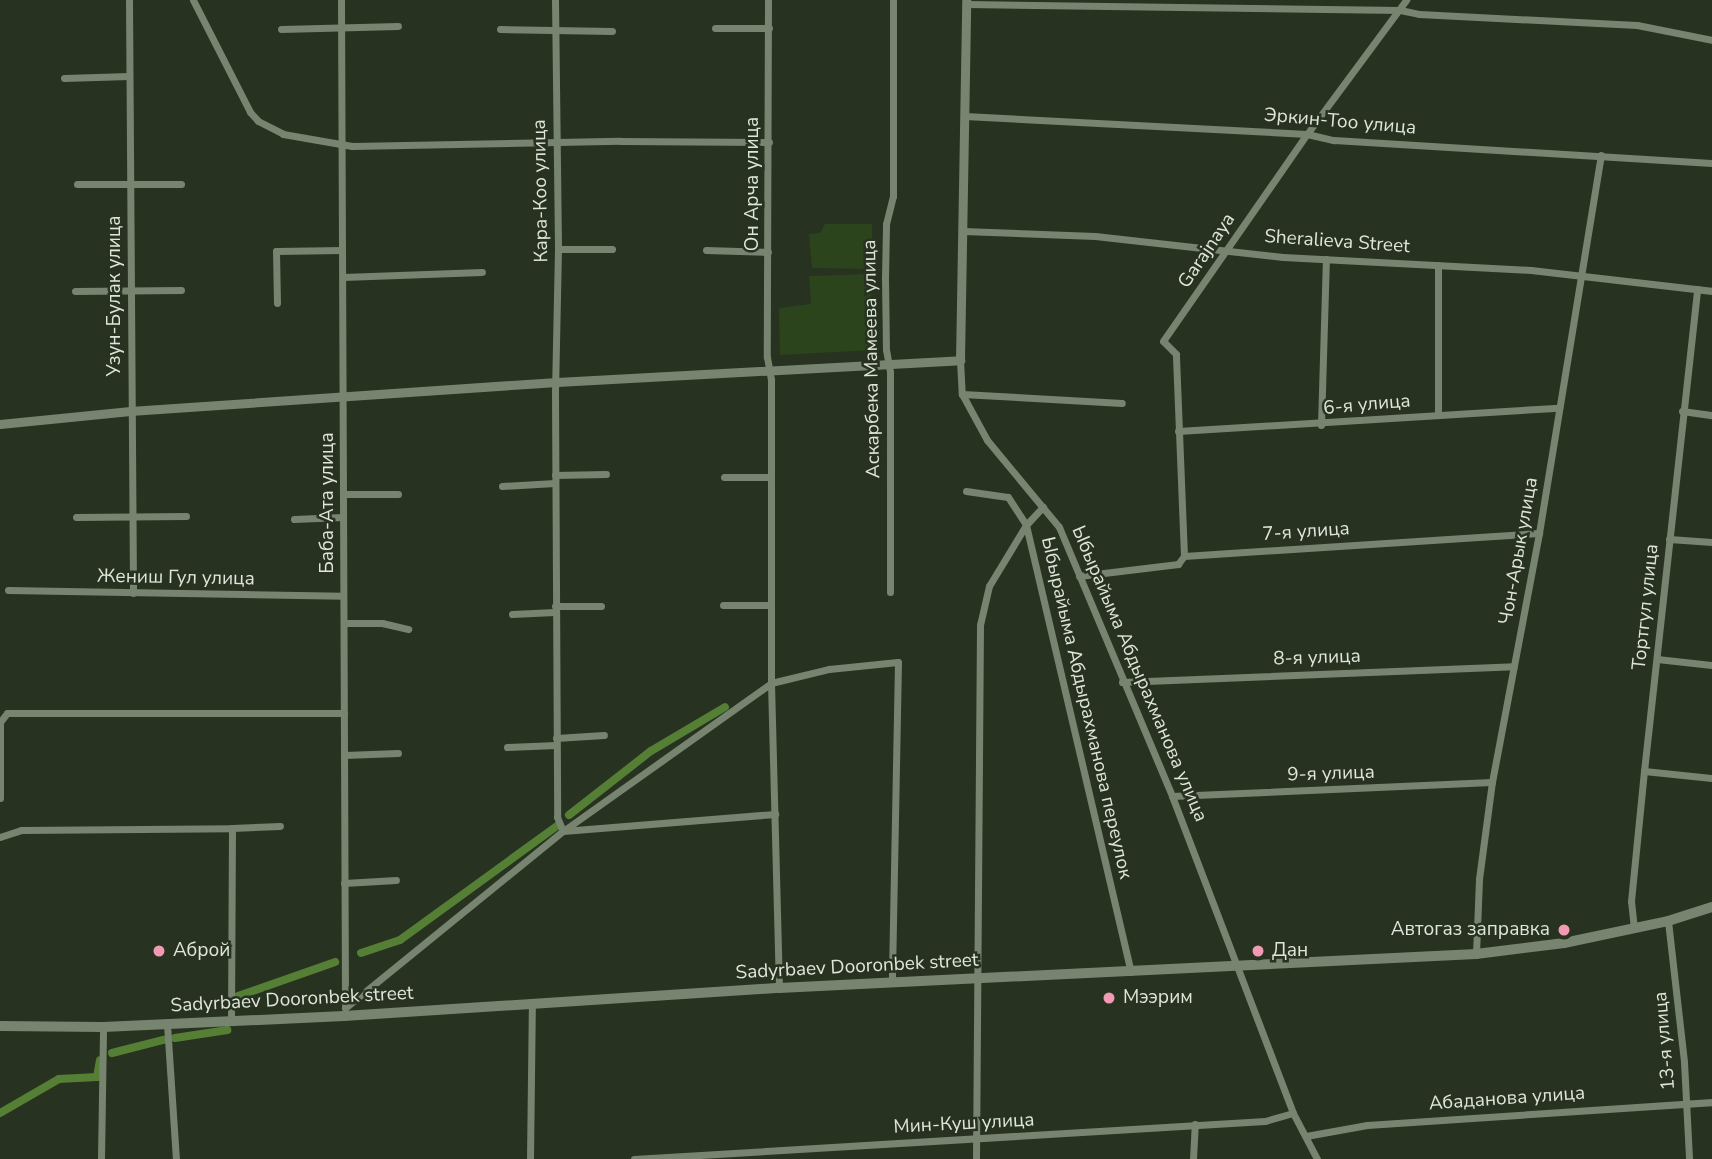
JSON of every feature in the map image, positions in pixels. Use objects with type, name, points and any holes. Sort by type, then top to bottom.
[{"type":"main road","name":"Sadyrbaev Dooronbek street","points":[[0,1026],[103,1027],[231,1021],[344,1011],[532,1004],[892,982],[1476,954],[1564,943],[1634,929],[1712,907]]},
{"type":"street","name":"Узун-Булак улица","points":[[129,0],[133,593]]},
{"type":"street","points":[[193,0],[250,112],[258,121],[283,134],[341,144],[769,142]]},
{"type":"street","name":"Баба-Ата улица","points":[[341,0],[344,1011]]},
{"type":"street","name":"Кара-Коо улица","points":[[555,0],[558,249],[556,741],[557,817],[563,831]]},
{"type":"street","name":"Он Арча улица","points":[[768,0],[770,605],[779,988]]},
{"type":"street","name":"Аскарбека Мамеева улица","points":[[890,592],[886,224],[893,196],[893,0]]},
{"type":"street","name":"Garajnaya","points":[[1184,556],[1176,354],[1163,341],[1307,134],[1406,0]]},
{"type":"street","points":[[966,2],[1400,10],[1419,14],[1637,25],[1712,40]]},
{"type":"street","name":"Ыбырайыма Абдырахманова улица","points":[[966,2],[960,360],[962,394],[987,440],[1059,527],[1172,796],[1239,965],[1293,1113],[1317,1159]]},
{"type":"street","points":[[281,29],[398,26]]},
{"type":"street","points":[[715,28],[769,28]]},
{"type":"street","points":[[500,29],[612,31]]},
{"type":"street","points":[[64,78],[129,76]]},
{"type":"street","name":"Эркин-Тоо улица","points":[[965,116],[1307,134],[1334,140],[1712,163]]},
{"type":"street","name":"Чон-Арык улица","points":[[1476,954],[1479,879],[1492,782],[1539,533],[1601,155]]},
{"type":"street","points":[[77,184],[180,184]]},
{"type":"street","name":"Sheralieva Street","points":[[963,231],[1095,236],[1227,248],[1283,257],[1583,276],[1712,291]]},
{"type":"street","points":[[558,249],[612,249]]},
{"type":"street","points":[[277,303],[276,251],[342,250]]},
{"type":"street","points":[[706,250],[768,252]]},
{"type":"street","points":[[1321,425],[1326,259]]},
{"type":"street","points":[[1438,265],[1438,415]]},
{"type":"street","points":[[343,277],[482,272]]},
{"type":"street","name":"Тортгул улица","points":[[1634,929],[1631,901],[1697,289]]},
{"type":"street","points":[[75,291],[181,290]]},
{"type":"street","points":[[0,424],[130,411],[343,399],[557,382],[960,360]]},
{"type":"street","points":[[962,394],[1122,403]]},
{"type":"street","name":"6-я улица","points":[[1178,432],[1559,408]]},
{"type":"street","points":[[1682,411],[1712,415]]},
{"type":"street","points":[[502,486],[606,474]]},
{"type":"street","points":[[724,477],[771,477]]},
{"type":"street","name":"Ыбырайыма Абдырахманова переулок","points":[[966,491],[1008,497],[1026,525],[1131,972]]},
{"type":"street","points":[[344,494],[398,494]]},
{"type":"street","points":[[976,1159],[980,625],[989,586],[1026,525],[1043,507]]},
{"type":"street","points":[[76,517],[186,516]]},
{"type":"street","points":[[294,519],[343,517]]},
{"type":"street","name":"7-я улица","points":[[1079,576],[1178,564],[1184,556],[1539,533]]},
{"type":"street","points":[[1669,539],[1712,542]]},
{"type":"street","name":"Жениш Гул улица","points":[[8,590],[343,596]]},
{"type":"street","points":[[723,606],[770,605]]},
{"type":"street","points":[[512,614],[601,606]]},
{"type":"street","points":[[344,623],[382,623],[408,629]]},
{"type":"street","points":[[1657,659],[1712,665]]},
{"type":"street","points":[[344,1011],[563,831],[771,683],[829,669],[898,662],[892,982]]},
{"type":"street","name":"8-я улица","points":[[1122,682],[1514,666]]},
{"type":"street","points":[[0,799],[0,722],[7,713],[344,713]]},
{"type":"street","points":[[507,747],[604,735]]},
{"type":"street","points":[[344,755],[398,753]]},
{"type":"street","points":[[1644,771],[1712,778]]},
{"type":"street","name":"9-я улица","points":[[1172,796],[1492,782]]},
{"type":"street","points":[[563,831],[775,814]]},
{"type":"street","points":[[0,837],[21,830],[280,826]]},
{"type":"street","points":[[231,1021],[232,828]]},
{"type":"street","points":[[344,883],[396,880]]},
{"type":"street","name":"13-я улица","points":[[1668,920],[1689,1159]]},
{"type":"street","points":[[530,1159],[532,1004]]},
{"type":"street","points":[[167,1024],[176,1159]]},
{"type":"street","points":[[101,1159],[103,1027]]},
{"type":"street","name":"Абаданова улица","points":[[1306,1136],[1367,1125],[1712,1102]]},
{"type":"street","name":"Мин-Куш улица","points":[[634,1159],[745,1156],[976,1136],[1042,1136],[1265,1121],[1293,1113]]},
{"type":"street","points":[[1193,1159],[1195,1124]]},
{"type":"green space","points":[[825,224],[872,224],[872,269],[812,268],[809,234],[820,233]]},
{"type":"green space","points":[[871,274],[872,350],[780,355],[779,308],[811,304],[809,276]]},
{"type":"waterway","points":[[569,815],[651,751],[725,707]]},
{"type":"waterway","points":[[361,953],[400,940],[558,825]]},
{"type":"waterway","points":[[238,996],[335,962]]},
{"type":"waterway","points":[[175,1038],[227,1030]]},
{"type":"waterway","points":[[112,1053],[163,1040]]},
{"type":"waterway","points":[[0,1113],[59,1079],[97,1077],[100,1060]]},
{"type":"place","name":"Автогаз заправка","points":[[1564,930]]},
{"type":"place","name":"Аброй","points":[[159,951]]},
{"type":"place","name":"Дан","points":[[1258,951]]},
{"type":"place","name":"Мээрим","points":[[1109,998]]}]
